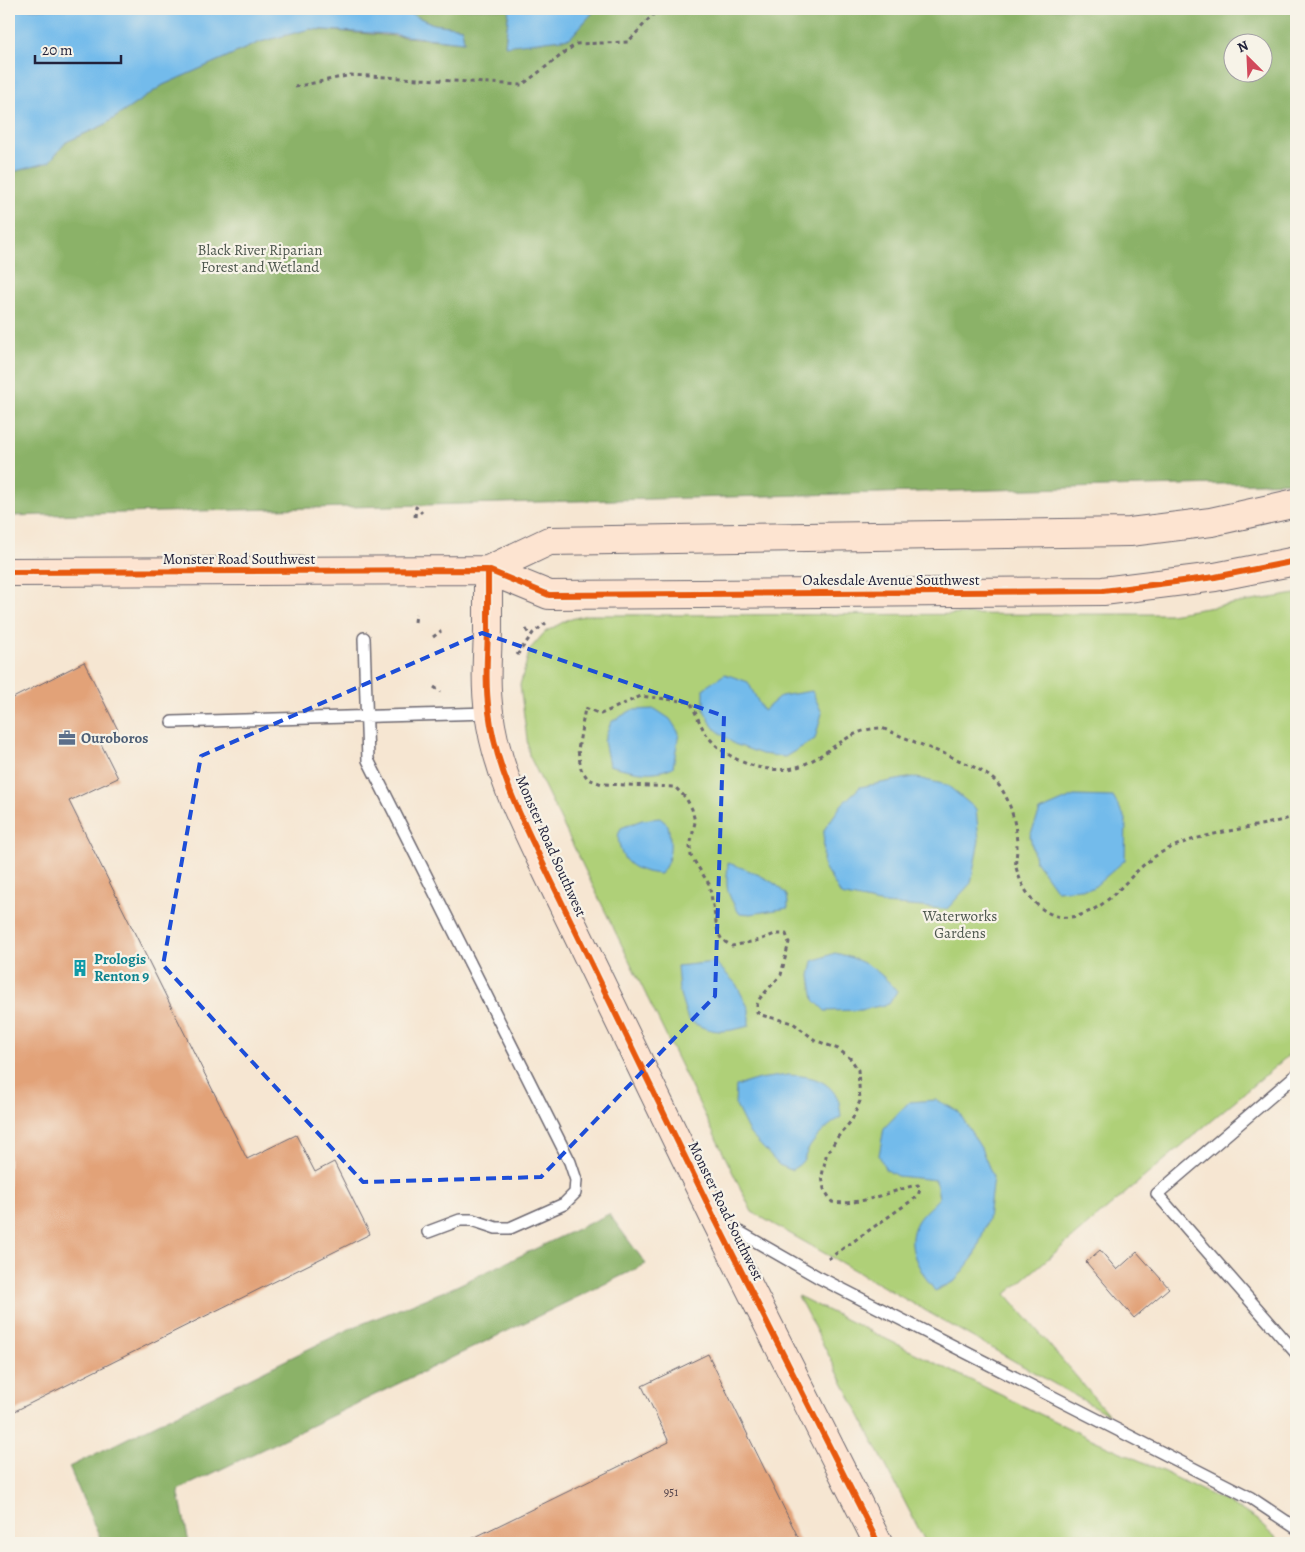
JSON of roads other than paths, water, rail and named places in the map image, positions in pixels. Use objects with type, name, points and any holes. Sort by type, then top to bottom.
[{"type":"street","points":[[488,570],[549,541],[1130,532],[1211,522],[1296,503]]},
{"type":"street","name":"Oakesdale Avenue Southwest","points":[[488,570],[549,595],[1103,591],[1215,577],[1296,561]]},
{"type":"street","name":"Monster Road Southwest","points":[[9,572],[488,570],[486,682],[489,713],[496,748],[505,777],[526,827],[714,1217],[878,1543]]},
{"type":"lane","points":[[364,638],[368,760],[570,1162],[576,1180],[575,1193],[564,1204],[510,1228],[496,1228],[472,1220],[460,1220],[428,1232]]},
{"type":"lane","points":[[172,722],[489,713]]},
{"type":"lane","points":[[1296,1075],[1157,1194],[1296,1354]]},
{"type":"lane","points":[[714,1217],[810,1273],[1251,1498],[1296,1528]]},
{"type":"water","points":[[9,9],[400,9],[433,24],[462,28],[464,42],[310,29],[260,42],[163,85],[104,125],[66,142],[49,162],[9,173]]},
{"type":"water","points":[[509,9],[596,9],[570,38],[505,46]]},
{"type":"water","points":[[725,674],[748,682],[763,711],[781,696],[812,691],[822,713],[815,739],[785,757],[762,754],[734,744],[713,727],[704,710],[704,688]]},
{"type":"water","points":[[655,709],[670,719],[679,733],[673,767],[657,772],[649,772],[634,771],[609,765],[604,741],[611,722],[632,710]]},
{"type":"water","points":[[913,777],[947,785],[976,809],[979,840],[971,883],[947,909],[884,904],[841,895],[823,865],[824,830],[842,804],[860,787]]},
{"type":"water","points":[[1074,796],[1113,797],[1126,819],[1125,860],[1093,888],[1057,891],[1035,860],[1030,836],[1040,811]]},
{"type":"water","points":[[660,818],[668,825],[670,851],[667,863],[660,874],[635,868],[630,864],[622,855],[618,838],[621,828],[642,820]]},
{"type":"water","points":[[728,863],[761,876],[777,885],[787,896],[788,908],[751,914],[739,913],[727,889]]},
{"type":"water","points":[[835,953],[862,962],[877,971],[897,991],[889,1004],[861,1010],[825,1011],[814,1000],[810,976],[813,961]]},
{"type":"water","points":[[715,962],[736,984],[749,1009],[749,1026],[718,1031],[704,1028],[688,1020],[679,991],[677,966]]},
{"type":"water","points":[[788,1075],[809,1077],[828,1086],[838,1099],[841,1117],[821,1133],[811,1145],[802,1162],[791,1170],[779,1165],[750,1134],[735,1104],[736,1086],[759,1079]]},
{"type":"water","points":[[936,1100],[958,1111],[981,1148],[993,1177],[988,1219],[975,1255],[955,1281],[935,1291],[919,1267],[915,1258],[912,1240],[917,1222],[939,1198],[936,1180],[897,1176],[885,1169],[879,1155],[884,1128],[909,1102]]},
{"type":"place","name":"Ouroboros","points":[[67,738]]},
{"type":"place","name":"Prologis Renton 9","points":[[80,968]]},
{"type":"park label","name":"Black River Riparian Forest and Wetland","points":[[260,258]]},
{"type":"park label","name":"Waterworks Gardens","points":[[960,924]]}]
